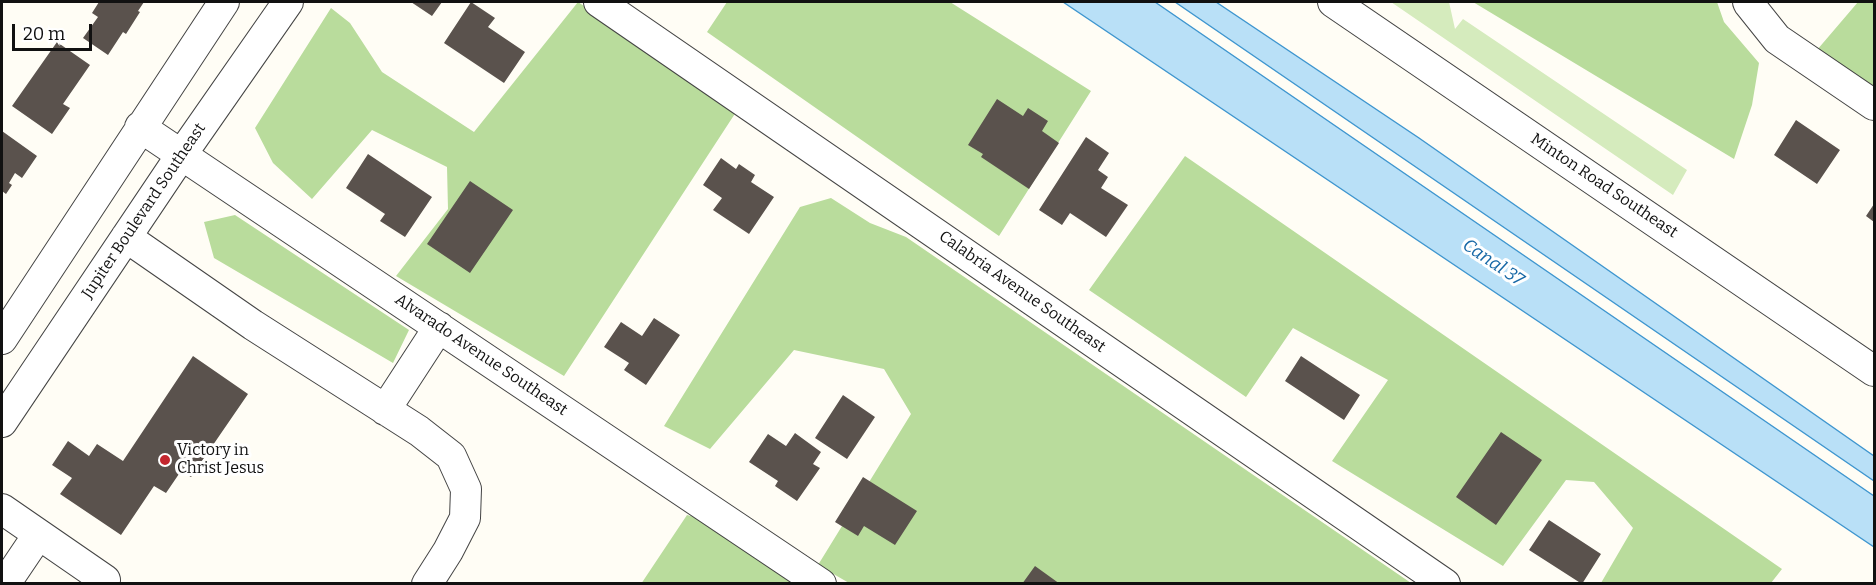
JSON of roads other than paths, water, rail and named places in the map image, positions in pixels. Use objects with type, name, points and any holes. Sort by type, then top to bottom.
[{"type":"street","points":[[2,339],[224,2]]},
{"type":"street","name":"Jupiter Boulevard Southeast","points":[[2,422],[182,154],[288,2]]},
{"type":"street","name":"Calabria Avenue Southeast","points":[[600,2],[1445,584]]},
{"type":"street","name":"Minton Road Southeast","points":[[1333,2],[1875,371]]},
{"type":"street","points":[[1748,2],[1777,39],[1875,105]]},
{"type":"street","name":"Alvarado Avenue Southeast","points":[[140,127],[821,584]]},
{"type":"street","points":[[126,237],[253,325],[419,431],[452,456],[466,489],[465,518],[428,584]]},
{"type":"street","points":[[385,410],[439,327]]},
{"type":"street","points":[[2,509],[105,580],[102,584]]},
{"type":"street","points":[[5,584],[38,535]]},
{"type":"water","name":"Canal 37","points":[[1063,2],[1155,2],[1874,496],[1874,547]]},
{"type":"water","points":[[1175,2],[1216,2],[1419,138],[1874,456],[1874,481]]},
{"type":"place","name":"Victory in Christ Jesus","points":[[165,460]]}]
